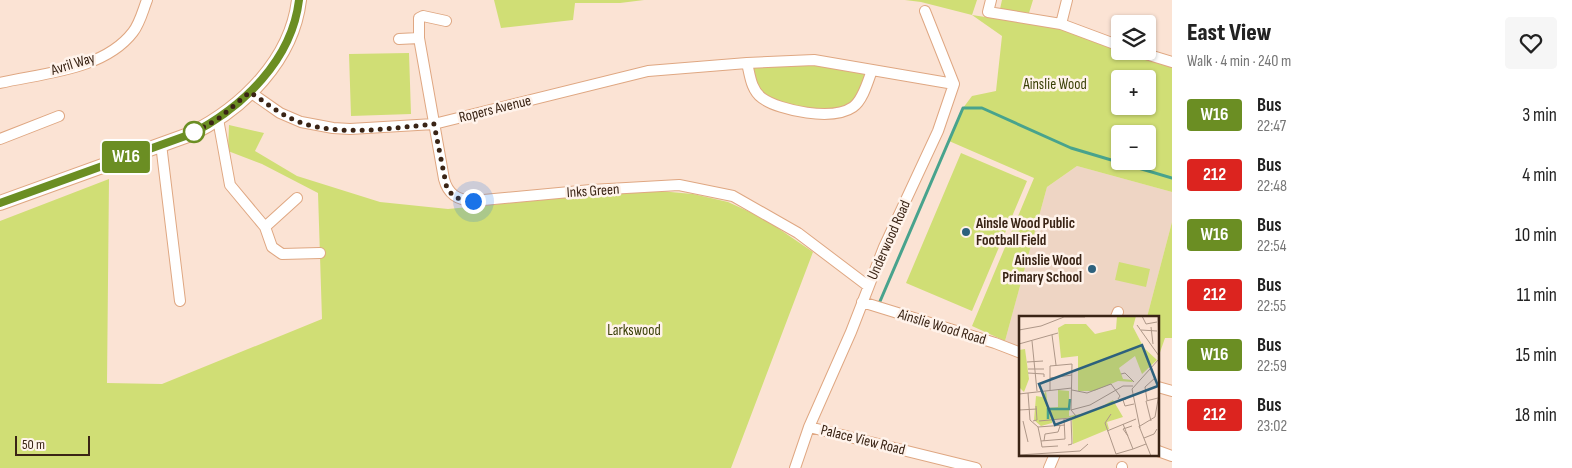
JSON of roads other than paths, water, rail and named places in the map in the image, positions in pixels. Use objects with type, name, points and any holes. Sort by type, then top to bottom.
[{"type":"main road","points":[[0,203],[191,134],[218,119],[250,92],[288,42],[294,26],[299,0]]},
{"type":"street","name":"Avril Way","points":[[0,83],[85,64],[117,48],[134,31],[147,0]]},
{"type":"street","points":[[991,0],[988,12],[1061,24],[1111,43]]},
{"type":"street","points":[[1061,24],[1067,0]]},
{"type":"street","points":[[925,11],[954,84]]},
{"type":"street","name":"Inks Green","points":[[446,21],[423,16],[419,18],[419,38],[447,189],[453,196],[463,201],[679,185],[733,196],[798,234],[868,286]]},
{"type":"street","points":[[399,39],[419,38]]},
{"type":"street","points":[[1156,57],[1172,62]]},
{"type":"street","name":"Ropers Avenue","points":[[250,92],[280,113],[316,126],[350,129],[434,124],[648,72],[747,63],[814,60],[954,84]]},
{"type":"street","points":[[747,63],[752,86],[761,97],[783,108],[812,114],[845,112],[855,107],[872,70]]},
{"type":"street","name":"Underwood Road","points":[[795,468],[809,427],[868,286],[938,131],[954,84]]},
{"type":"street","points":[[0,139],[59,116]]},
{"type":"street","points":[[218,119],[230,185],[265,227],[272,247],[282,254],[320,253]]},
{"type":"street","points":[[161,144],[180,301]]},
{"type":"street","points":[[265,227],[297,198]]},
{"type":"street","name":"Ainslie Wood Road","points":[[862,302],[1019,350]]},
{"type":"street","name":"Palace View Road","points":[[809,427],[976,468]]},
{"type":"street","points":[[1049,468],[1054,456]]},
{"type":"waterway","points":[[878,306],[963,108],[982,108],[1071,148],[1172,178]]},
{"type":"place","name":"Ainsle Wood Public Football Field","points":[[966,232]]},
{"type":"place","name":"Ainslie Wood Primary School","points":[[1092,269]]},
{"type":"park label","name":"Ainslie Wood","points":[[1055,84]]},
{"type":"park label","name":"Larkswood","points":[[634,330]]}]
